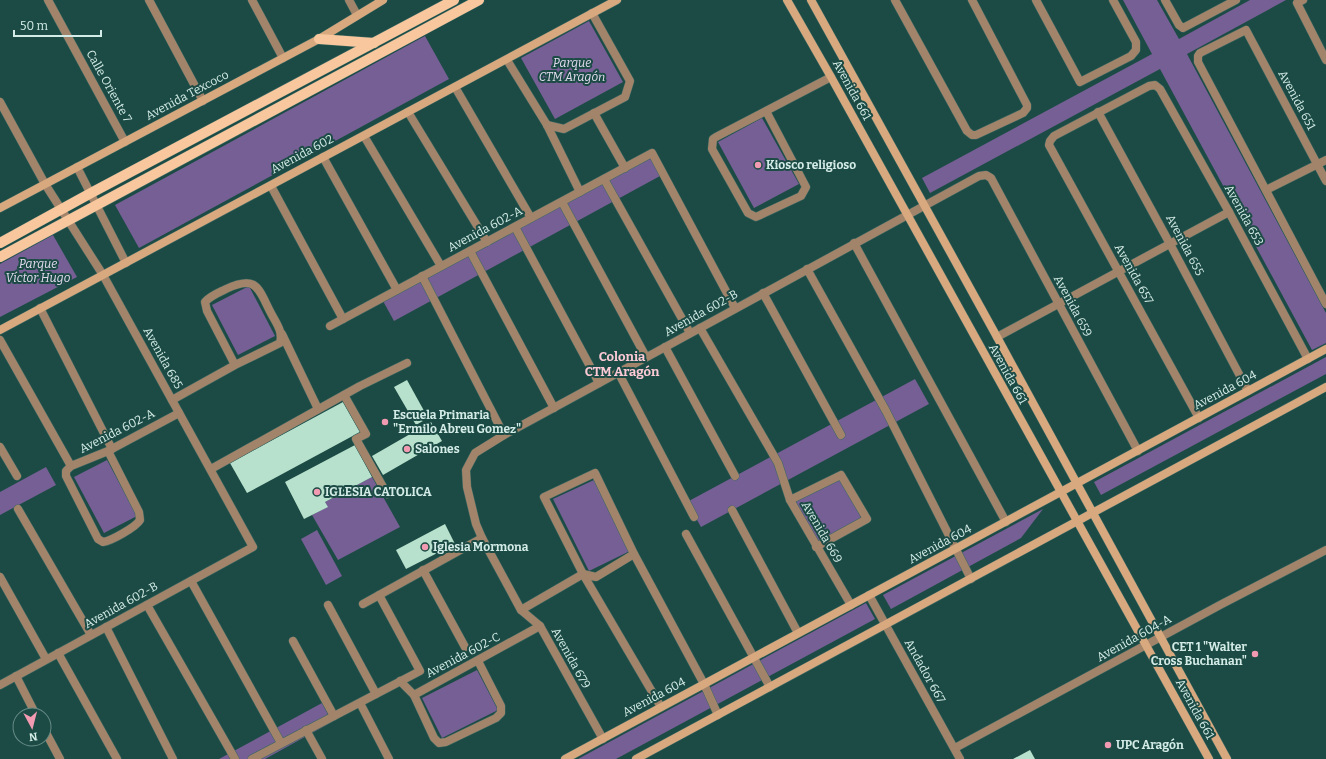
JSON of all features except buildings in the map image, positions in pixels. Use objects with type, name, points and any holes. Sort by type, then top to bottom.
[{"type":"main road","points":[[0,243],[454,0]]},
{"type":"main road","points":[[0,257],[479,0]]},
{"type":"main road","points":[[319,39],[374,43]]},
{"type":"street","name":"Calle Oriente 7","points":[[48,0],[125,142]]},
{"type":"street","points":[[149,0],[203,101]]},
{"type":"street","points":[[252,0],[283,58]]},
{"type":"street","points":[[349,0],[357,14]]},
{"type":"street","name":"Avenida Texcoco","points":[[0,208],[319,39],[357,14],[383,0]]},
{"type":"street","name":"Avenida 602","points":[[0,330],[617,0]]},
{"type":"street","name":"Avenida 661","points":[[787,0],[1060,492],[1147,645],[1209,759]]},
{"type":"street","name":"Avenida 661","points":[[811,0],[1227,759]]},
{"type":"street","points":[[895,0],[967,131],[972,135],[986,131],[1023,113],[1027,108],[1026,102],[972,0]]},
{"type":"street","points":[[1036,0],[1080,82],[1131,56],[1136,50],[1136,42],[1114,0]]},
{"type":"street","points":[[1165,0],[1179,25],[1183,28],[1233,1]]},
{"type":"street","points":[[1300,1],[1326,60]]},
{"type":"street","points":[[547,125],[564,129],[625,98],[630,81],[592,13]]},
{"type":"street","name":"Avenida 651","points":[[1266,190],[1198,62],[1198,56],[1203,50],[1246,30],[1326,181]]},
{"type":"street","points":[[507,60],[547,125],[580,192]]},
{"type":"street","points":[[766,111],[806,187],[801,196],[756,217],[748,213],[711,145],[716,137],[831,77]]},
{"type":"street","name":"Avenida 653","points":[[1098,112],[1148,86],[1155,85],[1160,89],[1229,212],[1308,359]]},
{"type":"street","points":[[456,87],[531,218]]},
{"type":"street","name":"Avenida 685","points":[[0,102],[45,184],[103,275],[179,413],[212,469],[253,547]]},
{"type":"street","points":[[408,112],[487,242]]},
{"type":"street","name":"Avenida 657","points":[[1098,112],[1054,136],[1050,141],[1050,148],[1199,418]]},
{"type":"street","name":"Avenida 655","points":[[1098,112],[1248,391]]},
{"type":"street","points":[[594,113],[625,168]]},
{"type":"street","points":[[364,136],[441,266]]},
{"type":"street","name":"Avenida 602-A","points":[[330,326],[652,153],[735,308]]},
{"type":"street","points":[[323,157],[397,290]]},
{"type":"street","points":[[1326,160],[1266,190],[1326,304]]},
{"type":"street","points":[[77,167],[126,262]]},
{"type":"street","name":"Avenida 659","points":[[925,206],[978,176],[986,175],[991,178],[1138,451]]},
{"type":"street","points":[[604,179],[690,333]]},
{"type":"street","points":[[271,186],[343,319]]},
{"type":"street","points":[[562,202],[646,357]]},
{"type":"street","points":[[907,216],[925,206]]},
{"type":"street","points":[[997,337],[1229,212]]},
{"type":"street","name":"Avenida 602-B","points":[[470,461],[475,453],[504,435],[854,243],[907,216]]},
{"type":"street","points":[[515,227],[599,383]]},
{"type":"street","points":[[854,243],[1006,522]]},
{"type":"street","points":[[470,251],[554,408]]},
{"type":"street","points":[[807,269],[886,411],[954,550],[970,579]]},
{"type":"street","points":[[422,276],[504,435]]},
{"type":"street","points":[[235,366],[205,308],[205,302],[241,282],[253,284],[258,287],[318,409]]},
{"type":"street","points":[[763,293],[841,435]]},
{"type":"street","points":[[0,340],[68,469],[66,476],[98,539],[103,542],[108,541],[138,523],[140,516],[110,450],[40,308]]},
{"type":"street","points":[[700,328],[778,463],[790,500]]},
{"type":"street","points":[[172,400],[278,345],[281,340],[281,333]]},
{"type":"street","points":[[665,347],[735,476]]},
{"type":"street","name":"Avenida 604","points":[[565,759],[1326,350]]},
{"type":"street","points":[[212,469],[318,409],[407,363]]},
{"type":"street","points":[[618,372],[694,517]]},
{"type":"street","points":[[636,759],[1326,388]]},
{"type":"street","points":[[344,395],[366,434],[356,439],[388,494]]},
{"type":"street","name":"Avenida 602-A","points":[[68,469],[110,450],[179,413]]},
{"type":"street","points":[[0,447],[17,476]]},
{"type":"street","name":"Avenida 679","points":[[470,461],[466,470],[467,488],[476,524],[482,538],[521,610],[540,626],[603,739]]},
{"type":"street","points":[[661,707],[583,574],[544,497],[595,472],[634,554],[704,684],[718,715]]},
{"type":"street","name":"Avenida 669","points":[[816,547],[867,518],[841,475],[790,500],[816,547],[851,605]]},
{"type":"street","points":[[18,509],[90,635]]},
{"type":"street","points":[[732,510],[798,633]]},
{"type":"street","points":[[686,534],[770,687]]},
{"type":"street","points":[[363,604],[482,538]]},
{"type":"street","name":"Avenida 602-B","points":[[0,684],[253,547]]},
{"type":"street","name":"Avenida 604-A","points":[[955,748],[1326,550]]},
{"type":"street","points":[[521,610],[583,574],[596,577],[634,554]]},
{"type":"street","points":[[423,570],[465,647]]},
{"type":"street","points":[[0,577],[46,659]]},
{"type":"street","points":[[191,581],[281,743]]},
{"type":"street","points":[[252,759],[261,757],[281,743],[420,671],[379,595]]},
{"type":"street","name":"Andador 667","points":[[869,595],[960,759]]},
{"type":"street","points":[[147,605],[235,759]]},
{"type":"street","points":[[328,605],[376,694]]},
{"type":"street","name":"Avenida 602-C","points":[[414,695],[540,626]]},
{"type":"street","points":[[106,627],[173,759]]},
{"type":"street","points":[[293,641],[334,716]]},
{"type":"street","points":[[58,653],[117,759]]},
{"type":"street","points":[[400,681],[414,695],[434,738],[439,743],[446,742],[496,718],[502,713],[478,661]]},
{"type":"street","points":[[16,676],[32,707]]},
{"type":"street","points":[[1171,690],[1185,683]]},
{"type":"street","points":[[360,702],[389,759]]},
{"type":"street","points":[[306,730],[322,759]]},
{"type":"street","points":[[52,744],[60,759]]},
{"type":"green space","points":[[1123,0],[1157,0],[1179,39],[1250,0],[1286,0],[1187,54],[1326,313],[1326,343],[1312,350],[1160,69],[930,193],[922,178],[1152,54]]},
{"type":"green space","name":"Parque CTM Aragón","points":[[589,21],[623,82],[555,119],[521,58]]},
{"type":"green space","points":[[425,36],[449,79],[139,248],[115,205]]},
{"type":"green space","points":[[762,118],[799,184],[754,208],[718,142]]},
{"type":"green space","points":[[649,156],[660,176],[394,321],[383,301]]},
{"type":"green space","name":"Parque Víctor Hugo","points":[[53,235],[77,277],[0,317],[0,264]]},
{"type":"green space","points":[[249,286],[275,336],[238,355],[212,305]]},
{"type":"green space","points":[[1326,357],[1326,374],[1101,495],[1094,482]]},
{"type":"green space","points":[[915,379],[929,404],[701,527],[687,502]]},
{"type":"green space","points":[[107,460],[137,516],[104,533],[74,477]]},
{"type":"green space","points":[[46,467],[56,485],[0,515],[0,492]]},
{"type":"green space","points":[[372,477],[400,527],[338,560],[312,515],[327,507],[325,502]]},
{"type":"green space","points":[[840,477],[862,519],[817,543],[795,501]]},
{"type":"green space","points":[[594,480],[630,551],[589,571],[553,499]]},
{"type":"green space","points":[[1043,509],[1021,538],[891,609],[883,595]]},
{"type":"green space","points":[[317,530],[342,576],[326,585],[301,539]]},
{"type":"green space","points":[[866,603],[875,619],[616,759],[578,759]]},
{"type":"green space","points":[[477,670],[498,710],[442,738],[422,698]]},
{"type":"green space","points":[[322,703],[332,722],[265,759],[219,759]]},
{"type":"place","name":"Kiosco religioso","points":[[758,165]]},
{"type":"place","name":"Escuela Primaria \"Ermilo Abreu Gomez\"","points":[[385,422]]},
{"type":"place","name":"Salones","points":[[407,449]]},
{"type":"place","name":"IGLESIA CATOLICA","points":[[317,492]]},
{"type":"place","name":"Iglesia Mormona","points":[[425,547]]},
{"type":"place","name":"CET 1 \"Walter Cross Buchanan\"","points":[[1255,654]]},
{"type":"place","name":"UPC Aragón","points":[[1108,745]]},
{"type":"district","name":"Colonia CTM Aragón","points":[[622,364]]}]
